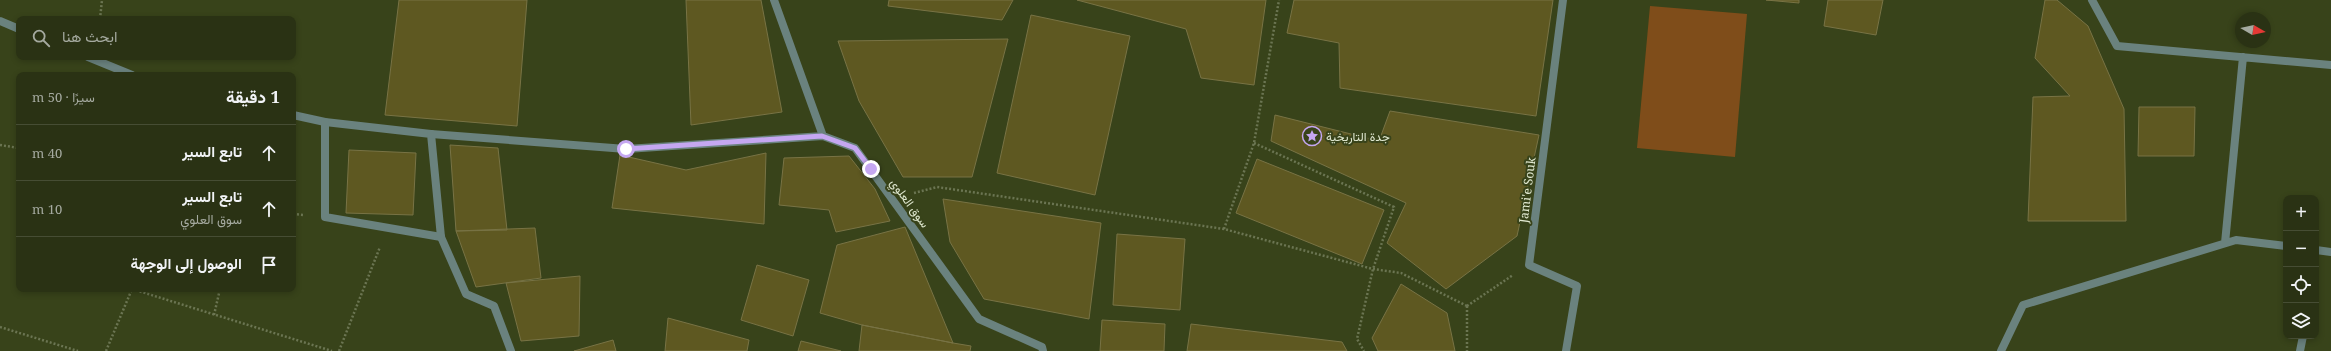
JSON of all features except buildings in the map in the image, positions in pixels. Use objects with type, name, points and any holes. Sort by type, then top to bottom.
[{"type":"street","points":[[296,116],[325,122],[431,134],[626,149],[822,136],[774,0]]},
{"type":"street","name":"Jami'e Souk","points":[[1529,265],[1563,0]]},
{"type":"street","points":[[2092,0],[2117,46],[2331,65]]},
{"type":"street","points":[[0,21],[16,28]]},
{"type":"street","points":[[2225,243],[2243,57]]},
{"type":"street","points":[[95,60],[125,72]]},
{"type":"street","points":[[325,122],[325,217],[441,237]]},
{"type":"street","points":[[431,134],[441,237],[466,294],[494,306],[511,351]]},
{"type":"street","name":"سوق العلوي","points":[[822,136],[855,148],[979,319],[1042,347],[1043,351]]},
{"type":"street","points":[[2001,351],[2023,305],[2236,240],[2283,246]]},
{"type":"street","points":[[2319,250],[2331,252]]},
{"type":"street","points":[[1529,265],[1578,286],[1566,351]]},
{"type":"street","points":[[2300,351],[2302,339]]},
{"type":"path","points":[[100,16],[102,0]]},
{"type":"path","points":[[1224,229],[1254,143],[1279,0]]},
{"type":"path","points":[[1254,143],[1394,207],[1373,269],[1357,339],[1364,351]]},
{"type":"path","points":[[0,145],[16,148]]},
{"type":"path","points":[[892,199],[937,187],[1224,229],[1373,269],[1401,273],[1466,306]]},
{"type":"path","points":[[339,351],[388,228]]},
{"type":"path","points":[[1466,306],[1529,265]]},
{"type":"path","points":[[106,351],[131,292]]},
{"type":"path","points":[[141,292],[332,351]]},
{"type":"path","points":[[214,315],[219,292]]},
{"type":"path","points":[[1466,306],[1467,351]]},
{"type":"path","points":[[0,327],[78,351]]},
{"type":"shaded area","points":[[1650,6],[1747,14],[1735,157],[1637,148]]},
{"type":"place","name":"جدة التاريخية","points":[[1312,136]]},
{"type":"route","points":[[626,149],[822,136],[855,148],[871,169]]}]
